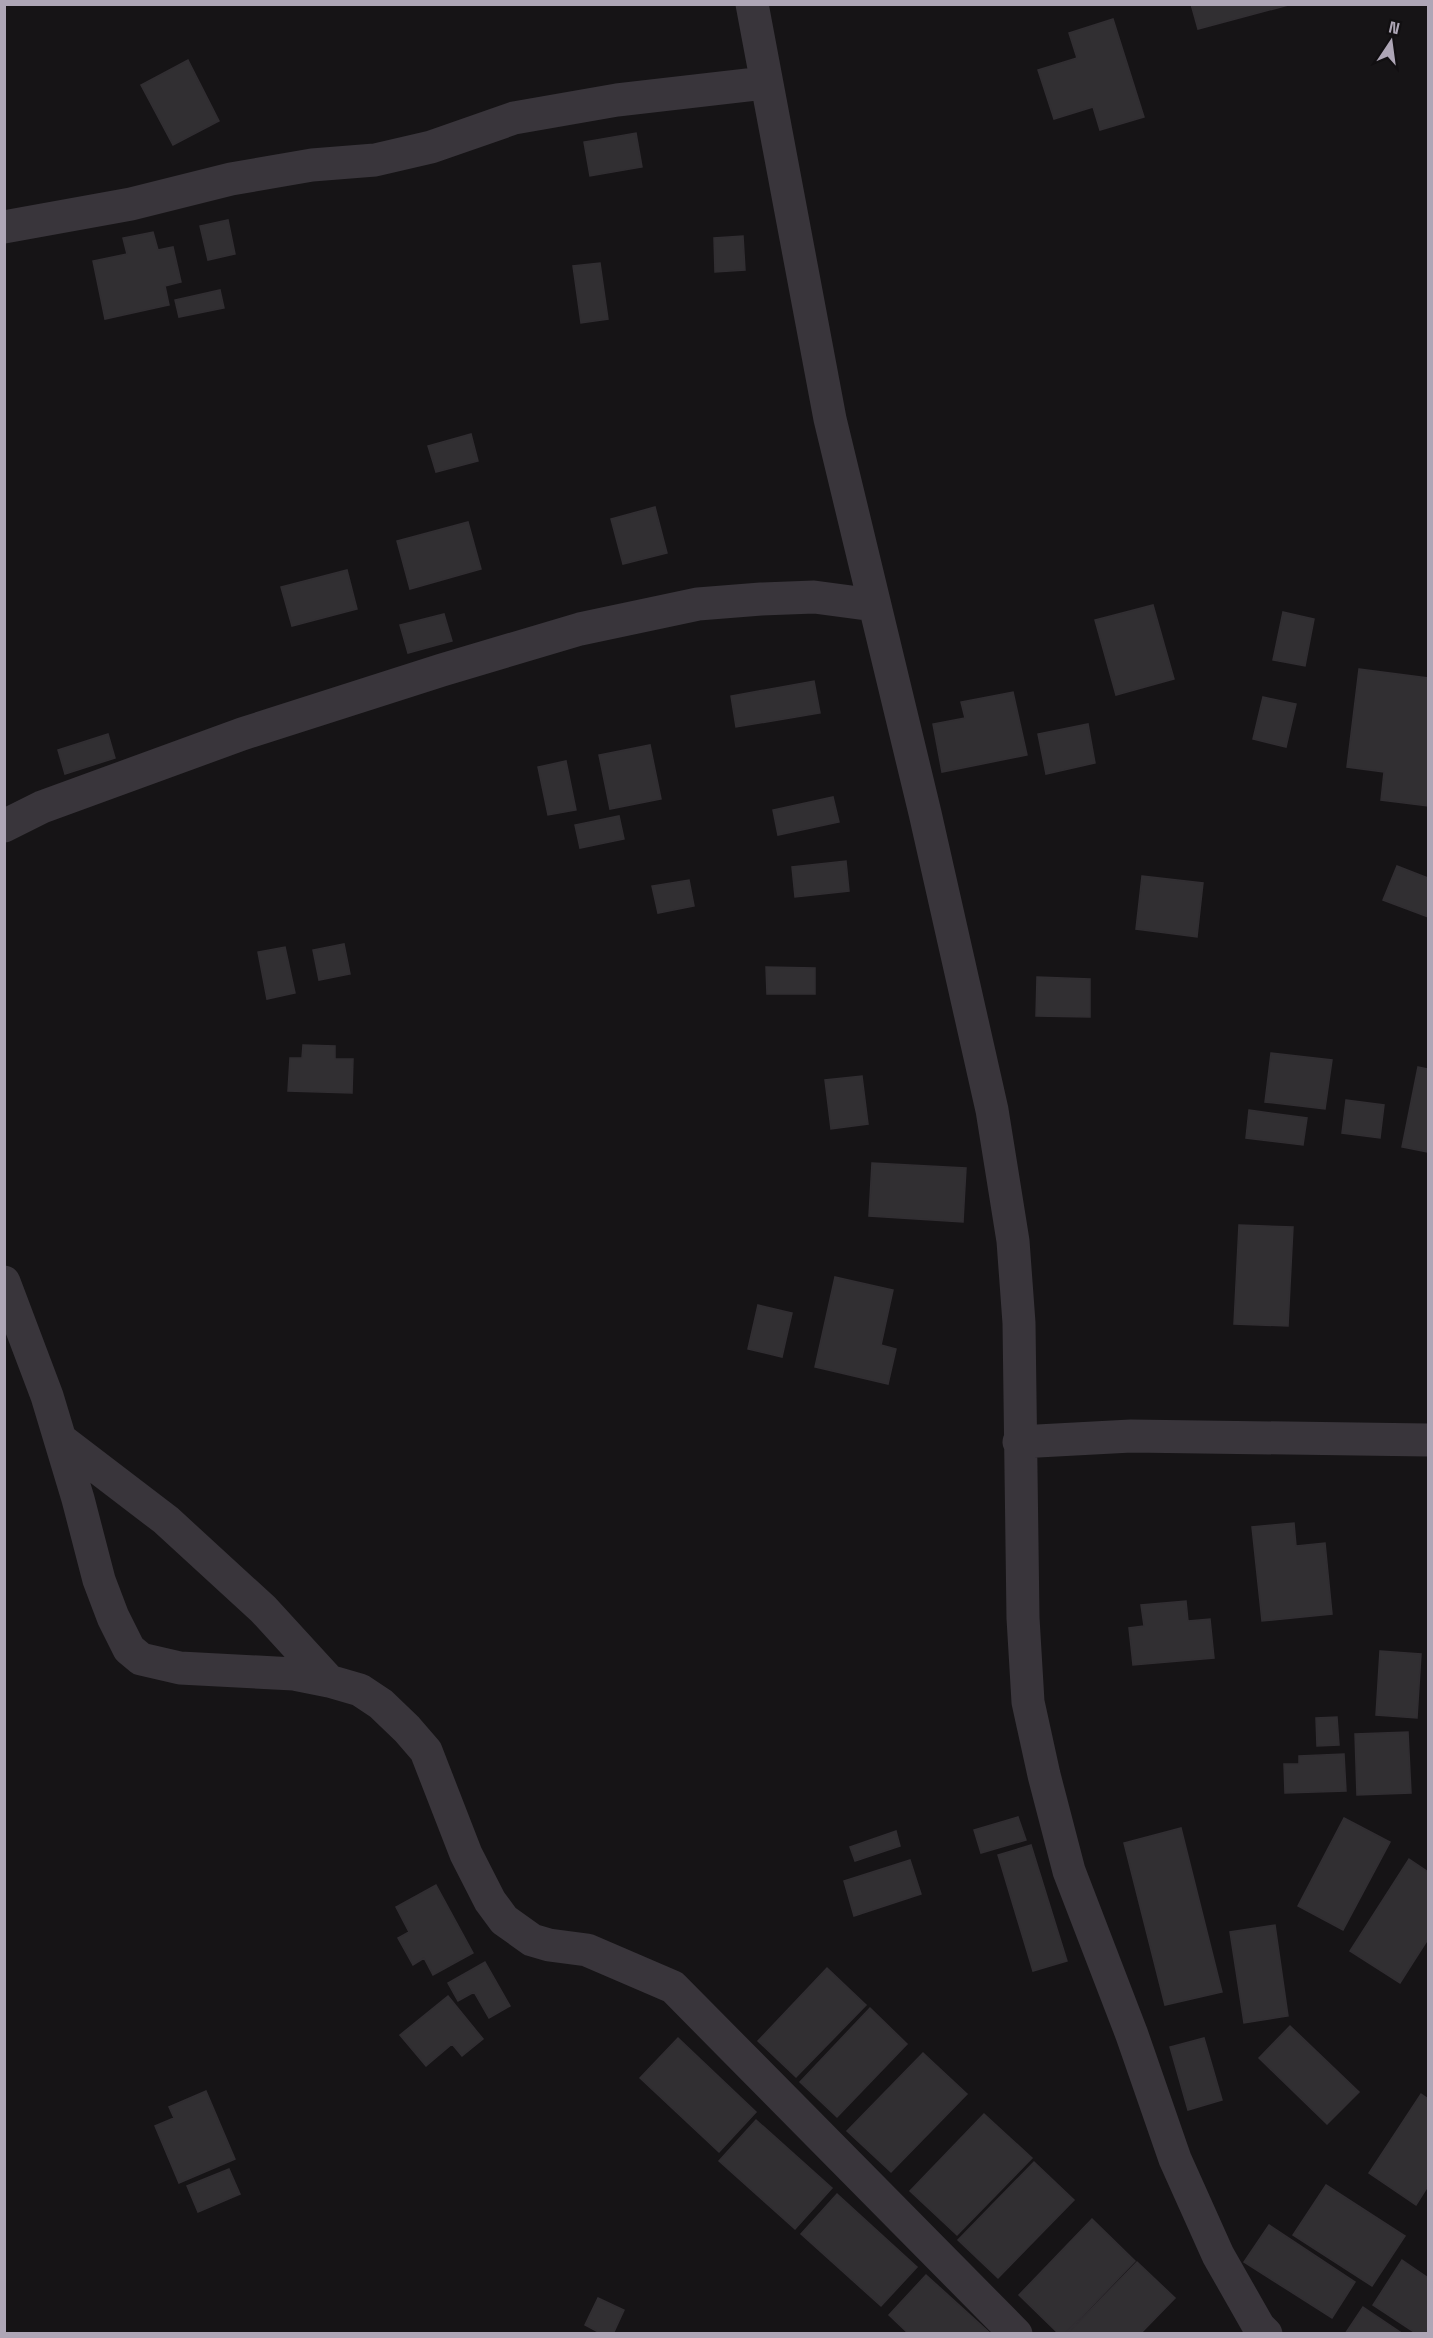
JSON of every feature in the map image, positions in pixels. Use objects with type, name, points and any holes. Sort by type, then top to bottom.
[{"type":"street","points":[[752,4],[830,419],[992,1110],[1013,1241],[1019,1323],[1023,1618],[1028,1702],[1044,1775],[1069,1871],[1132,2035],[1175,2159],[1218,2255],[1259,2326],[1266,2334]]},
{"type":"street","points":[[4,227],[130,204],[243,177],[312,165],[375,160],[431,147],[514,118],[617,100],[765,82]]},
{"type":"street","points":[[4,826],[42,807],[242,734],[580,629],[698,604],[761,598],[814,597],[874,605]]},
{"type":"street","points":[[4,1282],[18,1313],[60,1439],[99,1580],[113,1617],[129,1649],[141,1659],[180,1668],[294,1674],[329,1681],[360,1690],[381,1704],[407,1728],[426,1751],[466,1854],[490,1901],[504,1920],[531,1940],[587,1950],[673,1987],[1016,2334]]},
{"type":"street","points":[[1019,1442],[1131,1436],[1428,1440]]},
{"type":"street","points":[[60,1439],[166,1520],[263,1609],[329,1681]]},
{"type":"building","points":[[1191,4],[1292,4],[1198,29]]},
{"type":"building","points":[[1113,19],[1144,117],[1100,130],[1093,107],[1054,119],[1038,70],[1077,58],[1069,33]]},
{"type":"building","points":[[188,60],[219,121],[173,145],[141,85]]},
{"type":"building","points":[[636,133],[642,167],[590,176],[584,142]]},
{"type":"building","points":[[228,220],[235,254],[208,260],[200,226]]},
{"type":"building","points":[[153,232],[158,250],[173,247],[181,282],[165,286],[169,305],[105,319],[93,261],[127,254],[123,238]]},
{"type":"building","points":[[743,236],[745,270],[715,272],[714,238]]},
{"type":"building","points":[[600,263],[608,319],[581,323],[573,266]]},
{"type":"building","points":[[220,290],[224,308],[179,317],[175,300]]},
{"type":"building","points":[[471,434],[478,461],[436,472],[428,446]]},
{"type":"building","points":[[655,507],[667,553],[623,564],[611,519]]},
{"type":"building","points":[[468,522],[481,569],[410,589],[397,541]]},
{"type":"building","points":[[347,570],[357,609],[292,626],[281,587]]},
{"type":"building","points":[[1153,605],[1174,679],[1116,695],[1095,620]]},
{"type":"building","points":[[1283,612],[1314,619],[1305,666],[1273,660]]},
{"type":"building","points":[[444,614],[452,641],[408,653],[400,625]]},
{"type":"building","points":[[1359,669],[1428,678],[1428,806],[1381,800],[1384,772],[1347,767]]},
{"type":"building","points":[[814,681],[820,713],[736,727],[731,696]]},
{"type":"building","points":[[1013,692],[1027,755],[942,772],[933,724],[965,718],[961,702]]},
{"type":"building","points":[[1263,697],[1296,704],[1286,747],[1253,739]]},
{"type":"building","points":[[1088,724],[1095,763],[1046,774],[1038,734]]},
{"type":"building","points":[[108,734],[115,758],[65,774],[58,750]]},
{"type":"building","points":[[650,745],[661,799],[610,809],[599,755]]},
{"type":"building","points":[[566,761],[576,810],[548,815],[538,767]]},
{"type":"building","points":[[833,797],[839,822],[778,835],[773,810]]},
{"type":"building","points":[[619,816],[624,839],[580,848],[575,825]]},
{"type":"building","points":[[846,861],[849,891],[795,897],[792,867]]},
{"type":"building","points":[[1397,866],[1428,878],[1428,917],[1383,900]]},
{"type":"building","points":[[1142,876],[1203,883],[1197,937],[1136,929]]},
{"type":"building","points":[[689,880],[694,906],[658,913],[652,886]]},
{"type":"building","points":[[344,944],[350,974],[319,980],[313,950]]},
{"type":"building","points":[[285,947],[295,993],[267,999],[258,952]]},
{"type":"building","points":[[766,967],[815,968],[815,994],[767,994]]},
{"type":"building","points":[[1037,977],[1090,979],[1090,1017],[1036,1016]]},
{"type":"building","points":[[303,1045],[335,1046],[335,1059],[353,1059],[352,1093],[288,1091],[290,1058],[302,1058]]},
{"type":"building","points":[[1271,1053],[1332,1060],[1325,1109],[1265,1102]]},
{"type":"building","points":[[1418,1067],[1428,1069],[1428,1152],[1402,1147]]},
{"type":"building","points":[[862,1076],[868,1124],[831,1129],[825,1080]]},
{"type":"building","points":[[1346,1100],[1384,1105],[1380,1138],[1342,1133]]},
{"type":"building","points":[[1249,1110],[1307,1118],[1303,1145],[1246,1138]]},
{"type":"building","points":[[872,1163],[966,1168],[963,1222],[869,1216]]},
{"type":"building","points":[[1239,1225],[1293,1227],[1288,1326],[1234,1324]]},
{"type":"building","points":[[835,1277],[893,1290],[881,1345],[896,1349],[888,1384],[815,1367]]},
{"type":"building","points":[[758,1305],[792,1313],[782,1357],[748,1349]]},
{"type":"building","points":[[1294,1523],[1296,1546],[1325,1543],[1332,1614],[1262,1621],[1252,1527]]},
{"type":"building","points":[[1186,1601],[1188,1621],[1210,1619],[1214,1658],[1133,1665],[1129,1628],[1144,1626],[1141,1605]]},
{"type":"building","points":[[1380,1651],[1421,1654],[1417,1718],[1376,1715]]},
{"type":"building","points":[[1337,1717],[1339,1745],[1317,1746],[1316,1718]]},
{"type":"building","points":[[1408,1732],[1411,1793],[1357,1795],[1355,1734]]},
{"type":"building","points":[[1344,1754],[1346,1791],[1285,1793],[1284,1764],[1299,1764],[1299,1756]]},
{"type":"building","points":[[1018,1817],[1026,1840],[981,1853],[974,1830]]},
{"type":"building","points":[[1344,1818],[1390,1842],[1343,1930],[1298,1906]]},
{"type":"building","points":[[1181,1828],[1222,1992],[1165,2005],[1124,1843]]},
{"type":"building","points":[[896,1831],[900,1846],[855,1861],[850,1847]]},
{"type":"building","points":[[1031,1845],[1067,1961],[1033,1971],[998,1855]]},
{"type":"building","points":[[1409,1859],[1428,1872],[1428,1939],[1400,1983],[1350,1951]]},
{"type":"building","points":[[910,1860],[921,1894],[854,1916],[844,1881]]},
{"type":"building","points":[[436,1885],[473,1953],[433,1975],[424,1958],[413,1965],[398,1938],[409,1932],[396,1907]]},
{"type":"building","points":[[1275,1925],[1288,2016],[1244,2023],[1230,1932]]},
{"type":"building","points":[[485,1962],[510,2006],[489,2018],[474,1992],[458,2001],[448,1983]]},
{"type":"building","points":[[827,1968],[866,2005],[796,2077],[758,2041]]},
{"type":"building","points":[[448,1996],[483,2039],[462,2056],[452,2044],[426,2066],[400,2035]]},
{"type":"building","points":[[870,2008],[907,2044],[837,2117],[800,2082]]},
{"type":"building","points":[[1290,2026],[1359,2092],[1327,2124],[1259,2058]]},
{"type":"building","points":[[678,2038],[756,2112],[719,2152],[640,2078]]},
{"type":"building","points":[[1204,2038],[1222,2100],[1188,2110],[1170,2047]]},
{"type":"building","points":[[923,2053],[967,2094],[891,2172],[847,2131]]},
{"type":"building","points":[[206,2091],[235,2159],[179,2183],[155,2126],[174,2118],[169,2107]]},
{"type":"building","points":[[1421,2094],[1428,2099],[1428,2186],[1416,2205],[1369,2173]]},
{"type":"building","points":[[984,2114],[1032,2158],[957,2235],[910,2191]]},
{"type":"building","points":[[756,2120],[832,2188],[795,2229],[719,2161]]},
{"type":"building","points":[[1034,2162],[1074,2200],[998,2278],[958,2240]]},
{"type":"building","points":[[229,2169],[240,2194],[198,2212],[187,2186]]},
{"type":"building","points":[[1326,2185],[1405,2236],[1372,2286],[1293,2235]]},
{"type":"building","points":[[837,2194],[917,2267],[881,2306],[801,2234]]},
{"type":"building","points":[[1092,2219],[1135,2261],[1065,2334],[1059,2334],[1019,2295]]},
{"type":"building","points":[[1269,2225],[1355,2282],[1332,2318],[1244,2262]]},
{"type":"building","points":[[1402,2260],[1428,2278],[1428,2334],[1417,2334],[1373,2305]]},
{"type":"building","points":[[1137,2262],[1175,2298],[1140,2334],[1067,2334]]},
{"type":"building","points":[[926,2275],[991,2334],[909,2334],[889,2315]]},
{"type":"building","points":[[598,2298],[624,2310],[613,2334],[602,2334],[585,2325]]},
{"type":"building","points":[[1363,2307],[1403,2334],[1345,2334]]}]
